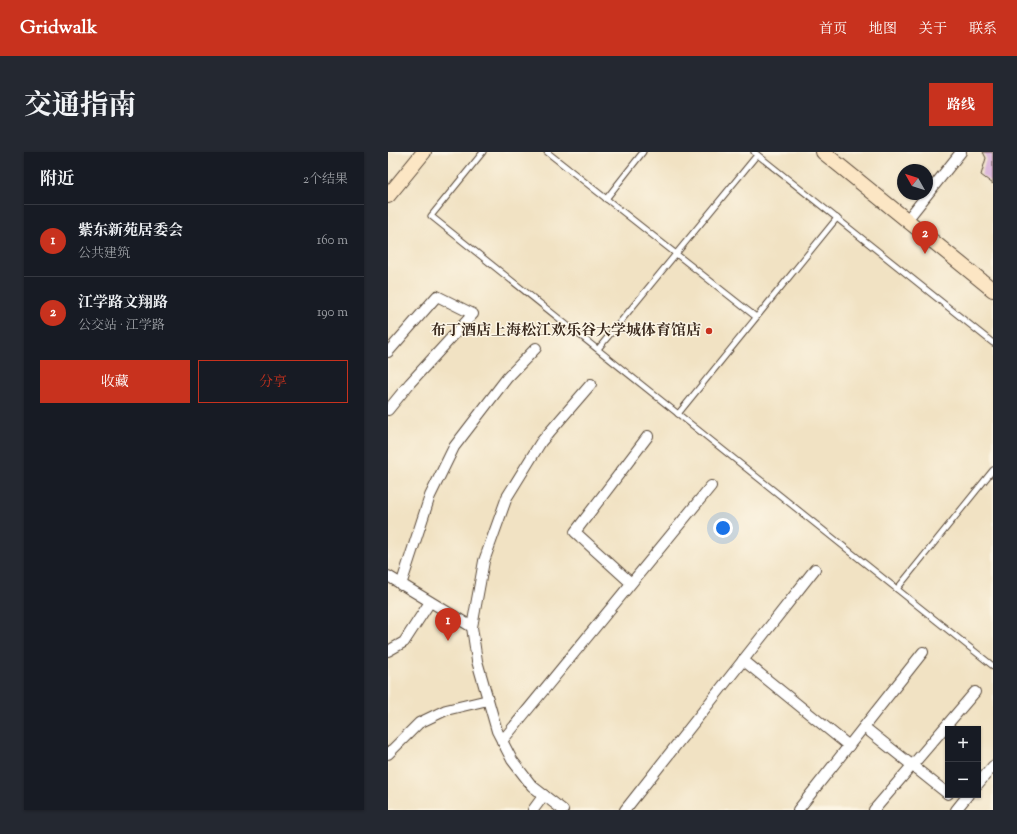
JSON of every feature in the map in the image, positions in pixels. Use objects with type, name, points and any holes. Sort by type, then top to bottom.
[{"type":"main road","points":[[388,196],[424,152]]},
{"type":"main road","points":[[823,152],[993,290]]},
{"type":"street","points":[[907,220],[961,152]]},
{"type":"street","points":[[388,352],[437,296],[473,314],[410,383],[388,410]]},
{"type":"street","points":[[401,584],[430,496],[454,448],[507,378],[536,348]]},
{"type":"street","points":[[563,810],[532,786],[512,760],[496,731],[477,661],[472,627],[484,561],[507,497],[541,442],[591,384]]},
{"type":"street","points":[[631,583],[575,532],[648,436]]},
{"type":"street","points":[[502,741],[710,486]]},
{"type":"street","points":[[625,810],[814,569]]},
{"type":"street","points":[[388,576],[472,627]]},
{"type":"street","points":[[388,652],[404,642],[430,602]]},
{"type":"street","points":[[798,810],[923,652]]},
{"type":"street","points":[[743,660],[849,746]]},
{"type":"street","points":[[874,810],[975,692]]},
{"type":"street","points":[[388,754],[419,723],[446,710],[488,700]]},
{"type":"street","points":[[864,727],[945,791]]},
{"type":"street","points":[[981,780],[993,766]]},
{"type":"street","points":[[533,810],[544,795]]},
{"type":"street","points":[[952,798],[958,807],[966,798]]},
{"type":"lane","points":[[483,152],[431,216],[993,666]]},
{"type":"lane","points":[[547,152],[756,317]]},
{"type":"lane","points":[[606,199],[643,152]]},
{"type":"lane","points":[[598,349],[756,153],[993,342]]},
{"type":"lane","points":[[678,414],[837,218]]},
{"type":"lane","points":[[897,589],[993,470]]},
{"type":"building","points":[[983,152],[993,152],[993,184],[981,175],[986,158]]},
{"type":"place","name":"江学路文翔路","points":[[925,254]]},
{"type":"place","name":"布丁酒店上海松江欢乐谷大学城体育馆店","points":[[709,331]]},
{"type":"place","name":"紫东新苑居委会","points":[[448,641]]}]
